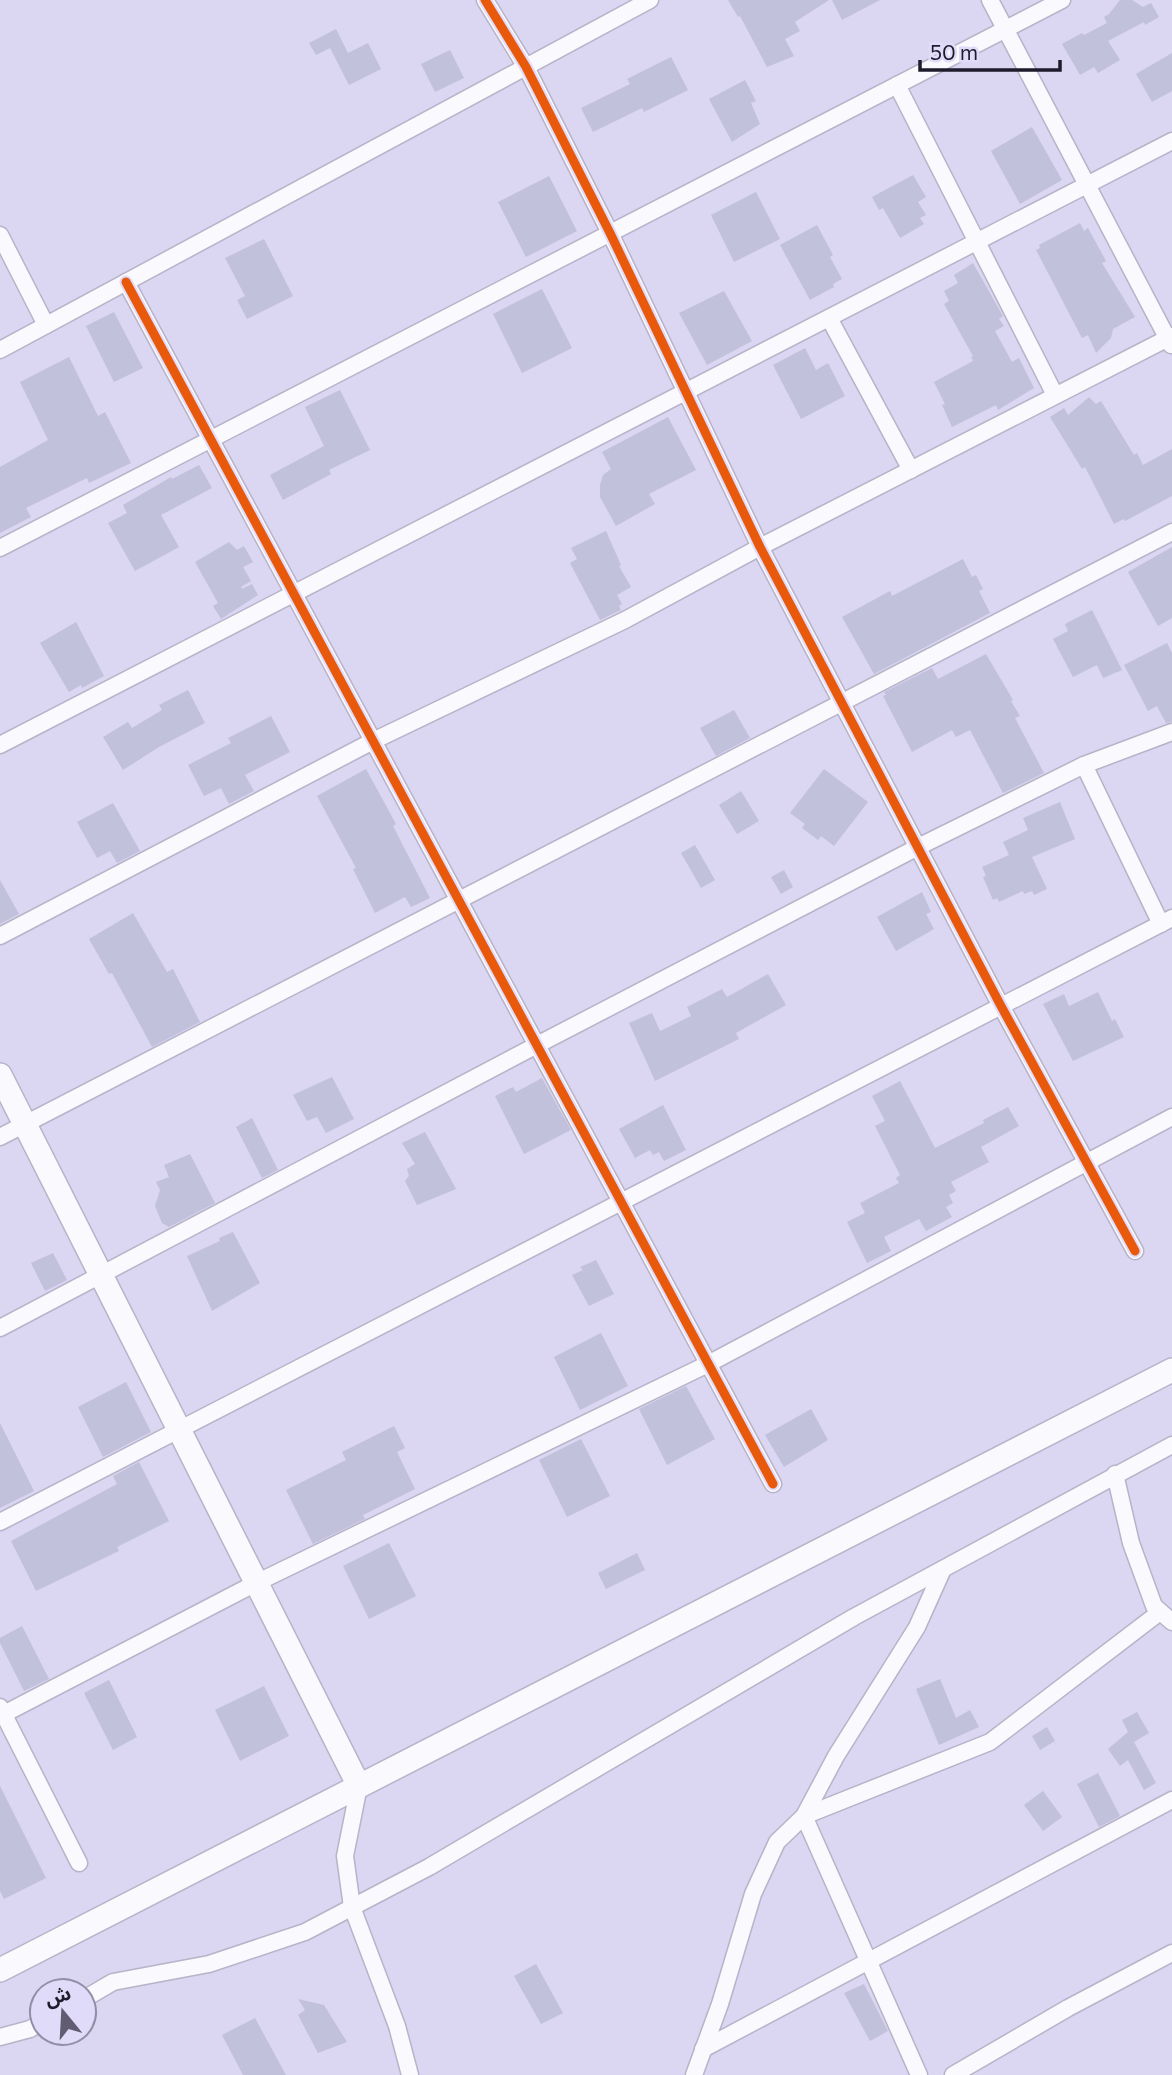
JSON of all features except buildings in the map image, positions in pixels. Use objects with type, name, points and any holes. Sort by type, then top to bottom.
[{"type":"street","points":[[485,0],[526,67],[610,233],[760,547],[1001,1006],[1135,1251]]},
{"type":"street","points":[[0,350],[650,0]]},
{"type":"street","points":[[0,936],[373,741],[556,654],[1055,395],[1170,341],[990,0]]},
{"type":"street","points":[[0,548],[1062,0]]},
{"type":"street","points":[[897,85],[1055,395]]},
{"type":"street","points":[[0,746],[1172,141]]},
{"type":"street","points":[[0,235],[46,325]]},
{"type":"street","points":[[126,282],[773,1484]]},
{"type":"street","points":[[829,318],[911,470]]},
{"type":"street","points":[[0,1137],[1172,532]]},
{"type":"street","points":[[0,1328],[918,847],[1084,765],[1172,732]]},
{"type":"street","points":[[0,1522],[1167,921],[1084,765]]},
{"type":"street","points":[[0,1075],[359,1786],[345,1856],[352,1907],[397,2026],[410,2075]]},
{"type":"street","points":[[79,1863],[1,1713],[256,1583],[708,1364],[1172,1117]]},
{"type":"street","points":[[0,1970],[1172,1370]]},
{"type":"street","points":[[98,1991],[114,1982],[209,1964],[305,1932],[429,1867],[854,1617],[1115,1474],[1172,1446]]},
{"type":"street","points":[[804,1816],[990,1742],[1166,1617],[1154,1606],[1131,1543],[1115,1474]]},
{"type":"street","points":[[694,2075],[720,2004],[752,1894],[777,1842],[804,1816],[836,1756],[917,1627],[943,1569]]},
{"type":"street","points":[[704,2049],[1172,1800]]},
{"type":"street","points":[[804,1816],[919,2075]]},
{"type":"street","points":[[953,2075],[1068,2008],[1172,1953]]},
{"type":"street","points":[[0,2037],[28,2030]]},
{"type":"cycle path","points":[[485,0],[526,67],[610,233],[760,547],[1001,1006],[1135,1251]]},
{"type":"cycle path","points":[[126,282],[773,1484]]}]
